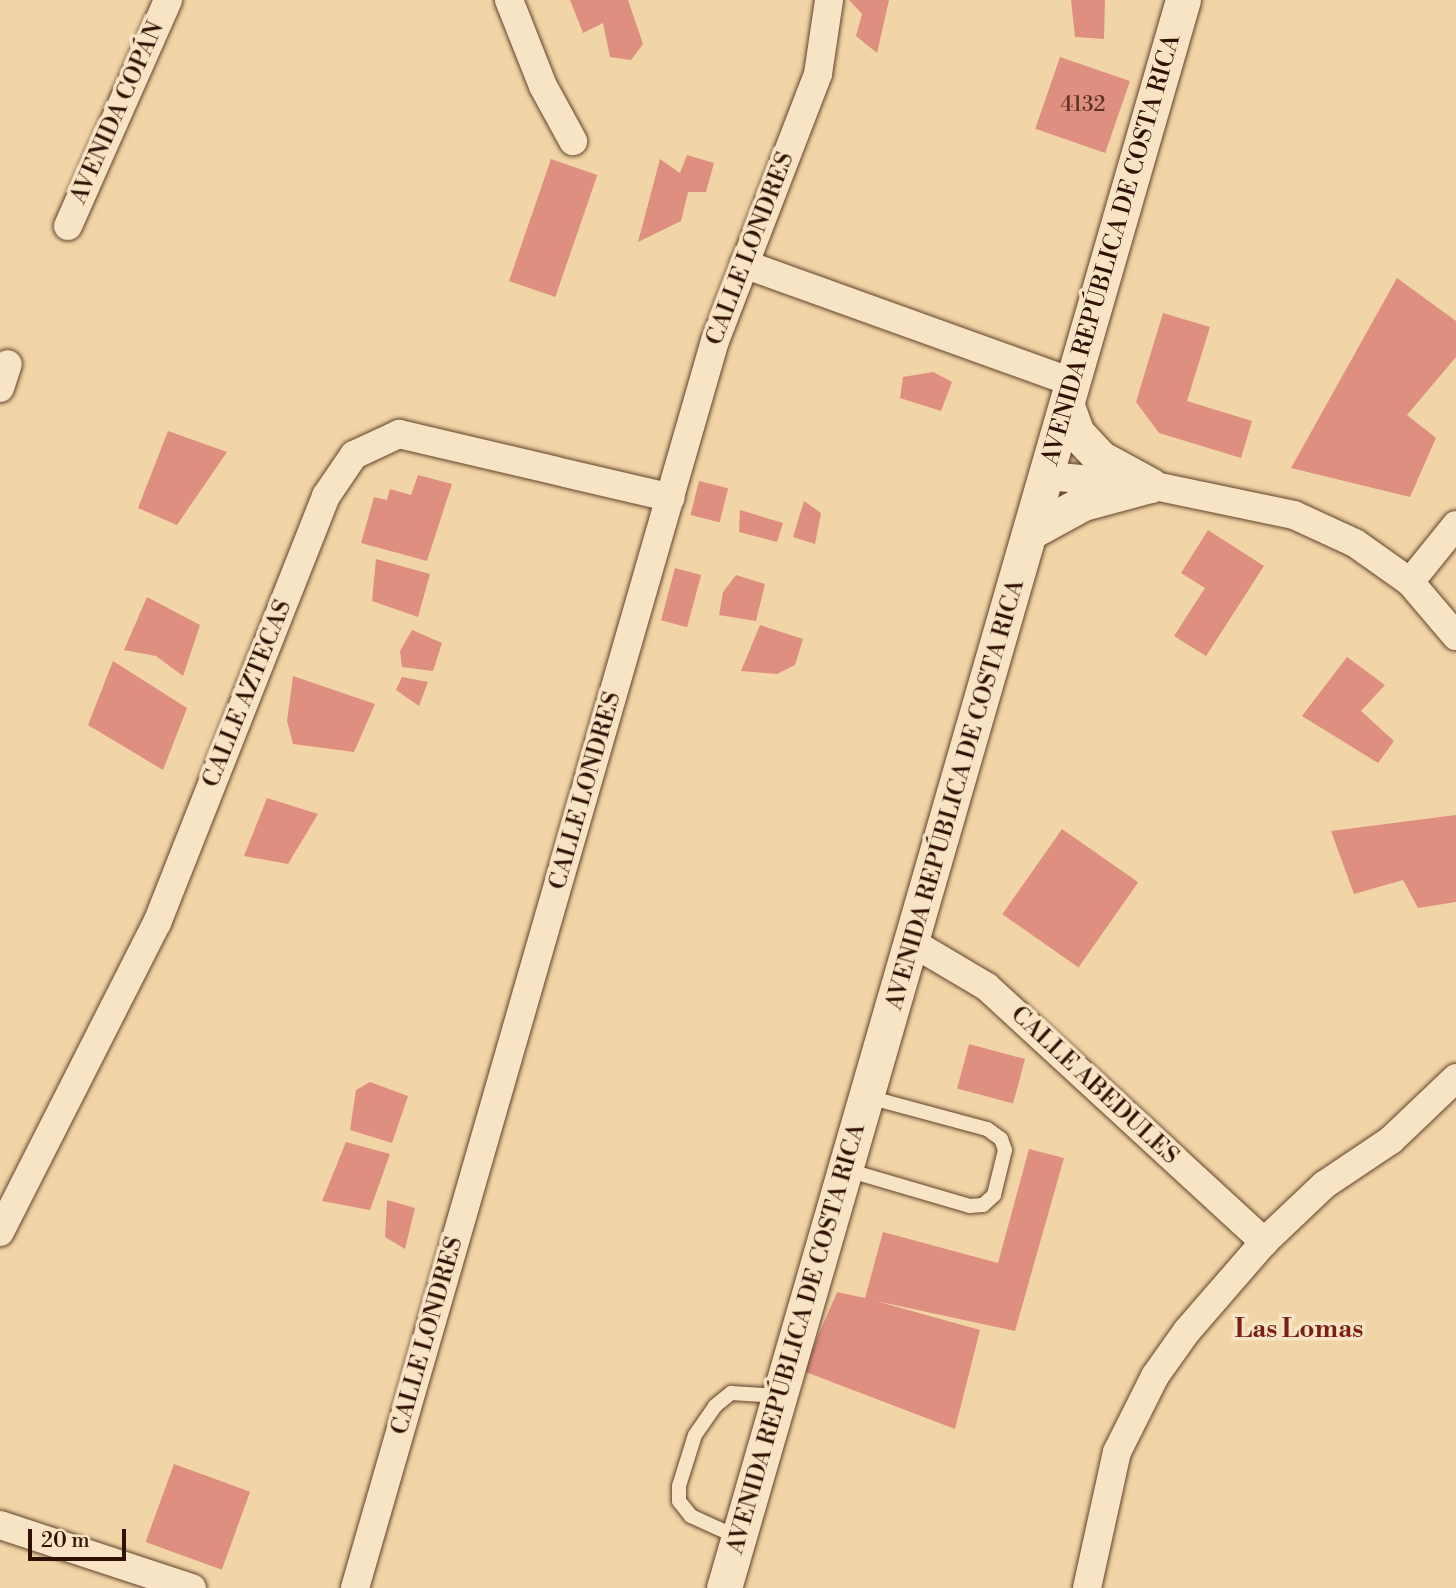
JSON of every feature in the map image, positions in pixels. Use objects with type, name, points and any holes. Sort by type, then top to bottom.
[{"type":"street","name":"AVENIDA COPÁN","points":[[68,226],[168,0]]},
{"type":"street","points":[[509,0],[543,86],[573,141]]},
{"type":"street","name":"CALLE LONDRES","points":[[355,1588],[715,341],[818,74],[830,0]]},
{"type":"street","name":"AVENIDA REPÚBLICA DE COSTA RICA","points":[[724,1588],[913,943],[1183,0]]},
{"type":"street","points":[[744,264],[1071,395],[1077,433],[1100,458],[1150,485]]},
{"type":"street","name":"CALLE AZTECAS","points":[[0,1232],[10,1185],[158,923],[326,496],[354,454],[400,434],[671,498]]},
{"type":"street","points":[[1047,476],[1150,485],[1294,515],[1355,543],[1410,582],[1456,636]]},
{"type":"street","points":[[1032,531],[1083,503],[1150,485]]},
{"type":"street","points":[[1410,582],[1456,525]]},
{"type":"street","name":"CALLE ABEDULES","points":[[913,943],[987,987],[1264,1242]]},
{"type":"street","points":[[1087,1588],[1117,1452],[1136,1410],[1187,1331],[1264,1242],[1324,1185],[1391,1140],[1456,1078]]},
{"type":"street","points":[[0,1525],[192,1588]]},
{"type":"lane","points":[[847,1170],[970,1206],[983,1205],[994,1195],[1005,1150],[1001,1139],[987,1129],[868,1097]]},
{"type":"lane","points":[[738,1538],[691,1516],[679,1501],[679,1486],[695,1435],[715,1406],[731,1393],[780,1396]]},
{"type":"building","points":[[570,0],[628,0],[643,44],[631,60],[610,57],[603,23],[583,33]]},
{"type":"building","points":[[849,0],[889,0],[877,53],[856,36],[862,14]]},
{"type":"building","points":[[1071,0],[1105,0],[1104,39],[1075,37]]},
{"type":"building","points":[[1060,57],[1130,81],[1105,153],[1035,129]]},
{"type":"building","points":[[687,155],[714,163],[706,192],[688,192],[681,221],[638,242],[660,159],[680,173]]},
{"type":"building","points":[[551,159],[597,175],[555,297],[509,281]]},
{"type":"building","points":[[1397,278],[1456,321],[1456,357],[1407,415],[1436,438],[1410,497],[1291,468]]},
{"type":"building","points":[[1163,313],[1210,327],[1187,401],[1252,421],[1241,458],[1159,433],[1136,402]]},
{"type":"building","points":[[933,372],[952,382],[941,411],[900,398],[903,377]]},
{"type":"building","points":[[168,431],[227,452],[177,525],[138,508]]},
{"type":"building","points":[[418,475],[452,484],[427,561],[361,543],[374,497],[387,500],[390,489],[411,495]]},
{"type":"building","points":[[699,481],[728,488],[720,522],[691,515]]},
{"type":"building","points":[[804,501],[821,513],[815,544],[793,537]]},
{"type":"building","points":[[740,510],[783,523],[777,542],[739,532]]},
{"type":"building","points":[[1208,530],[1264,566],[1206,656],[1174,636],[1205,588],[1181,573]]},
{"type":"building","points":[[376,559],[430,574],[418,617],[372,601]]},
{"type":"building","points":[[675,568],[701,575],[687,627],[661,620]]},
{"type":"building","points":[[736,575],[765,584],[756,621],[719,615],[723,592]]},
{"type":"building","points":[[147,597],[200,625],[183,676],[156,656],[124,650]]},
{"type":"building","points":[[760,625],[803,639],[795,665],[777,674],[741,671]]},
{"type":"building","points":[[412,630],[442,643],[433,671],[402,667],[400,651]]},
{"type":"building","points":[[1347,657],[1385,685],[1361,711],[1394,741],[1378,763],[1302,716]]},
{"type":"building","points":[[113,661],[187,708],[163,770],[88,725]]},
{"type":"building","points":[[293,676],[375,704],[354,752],[293,744],[287,721]]},
{"type":"building","points":[[402,677],[428,682],[419,706],[396,690]]},
{"type":"building","points":[[267,798],[318,814],[288,864],[244,856]]},
{"type":"building","points":[[1456,815],[1456,902],[1418,908],[1403,880],[1354,894],[1331,831]]},
{"type":"building","points":[[1062,829],[1138,882],[1079,968],[1002,914]]},
{"type":"building","points":[[969,1044],[1025,1059],[1013,1103],[957,1088]]},
{"type":"building","points":[[370,1082],[408,1096],[392,1143],[350,1130],[356,1090]]},
{"type":"building","points":[[346,1142],[390,1154],[370,1210],[322,1201]]},
{"type":"building","points":[[1029,1149],[1064,1158],[1015,1331],[876,1301],[980,1330],[955,1429],[803,1371],[837,1292],[865,1298],[883,1232],[998,1263]]},
{"type":"building","points":[[387,1200],[415,1208],[405,1249],[385,1237]]},
{"type":"building","points":[[174,1464],[250,1492],[222,1570],[146,1542]]},
{"type":"district","name":"Las Lomas","points":[[1299,1330]]}]
